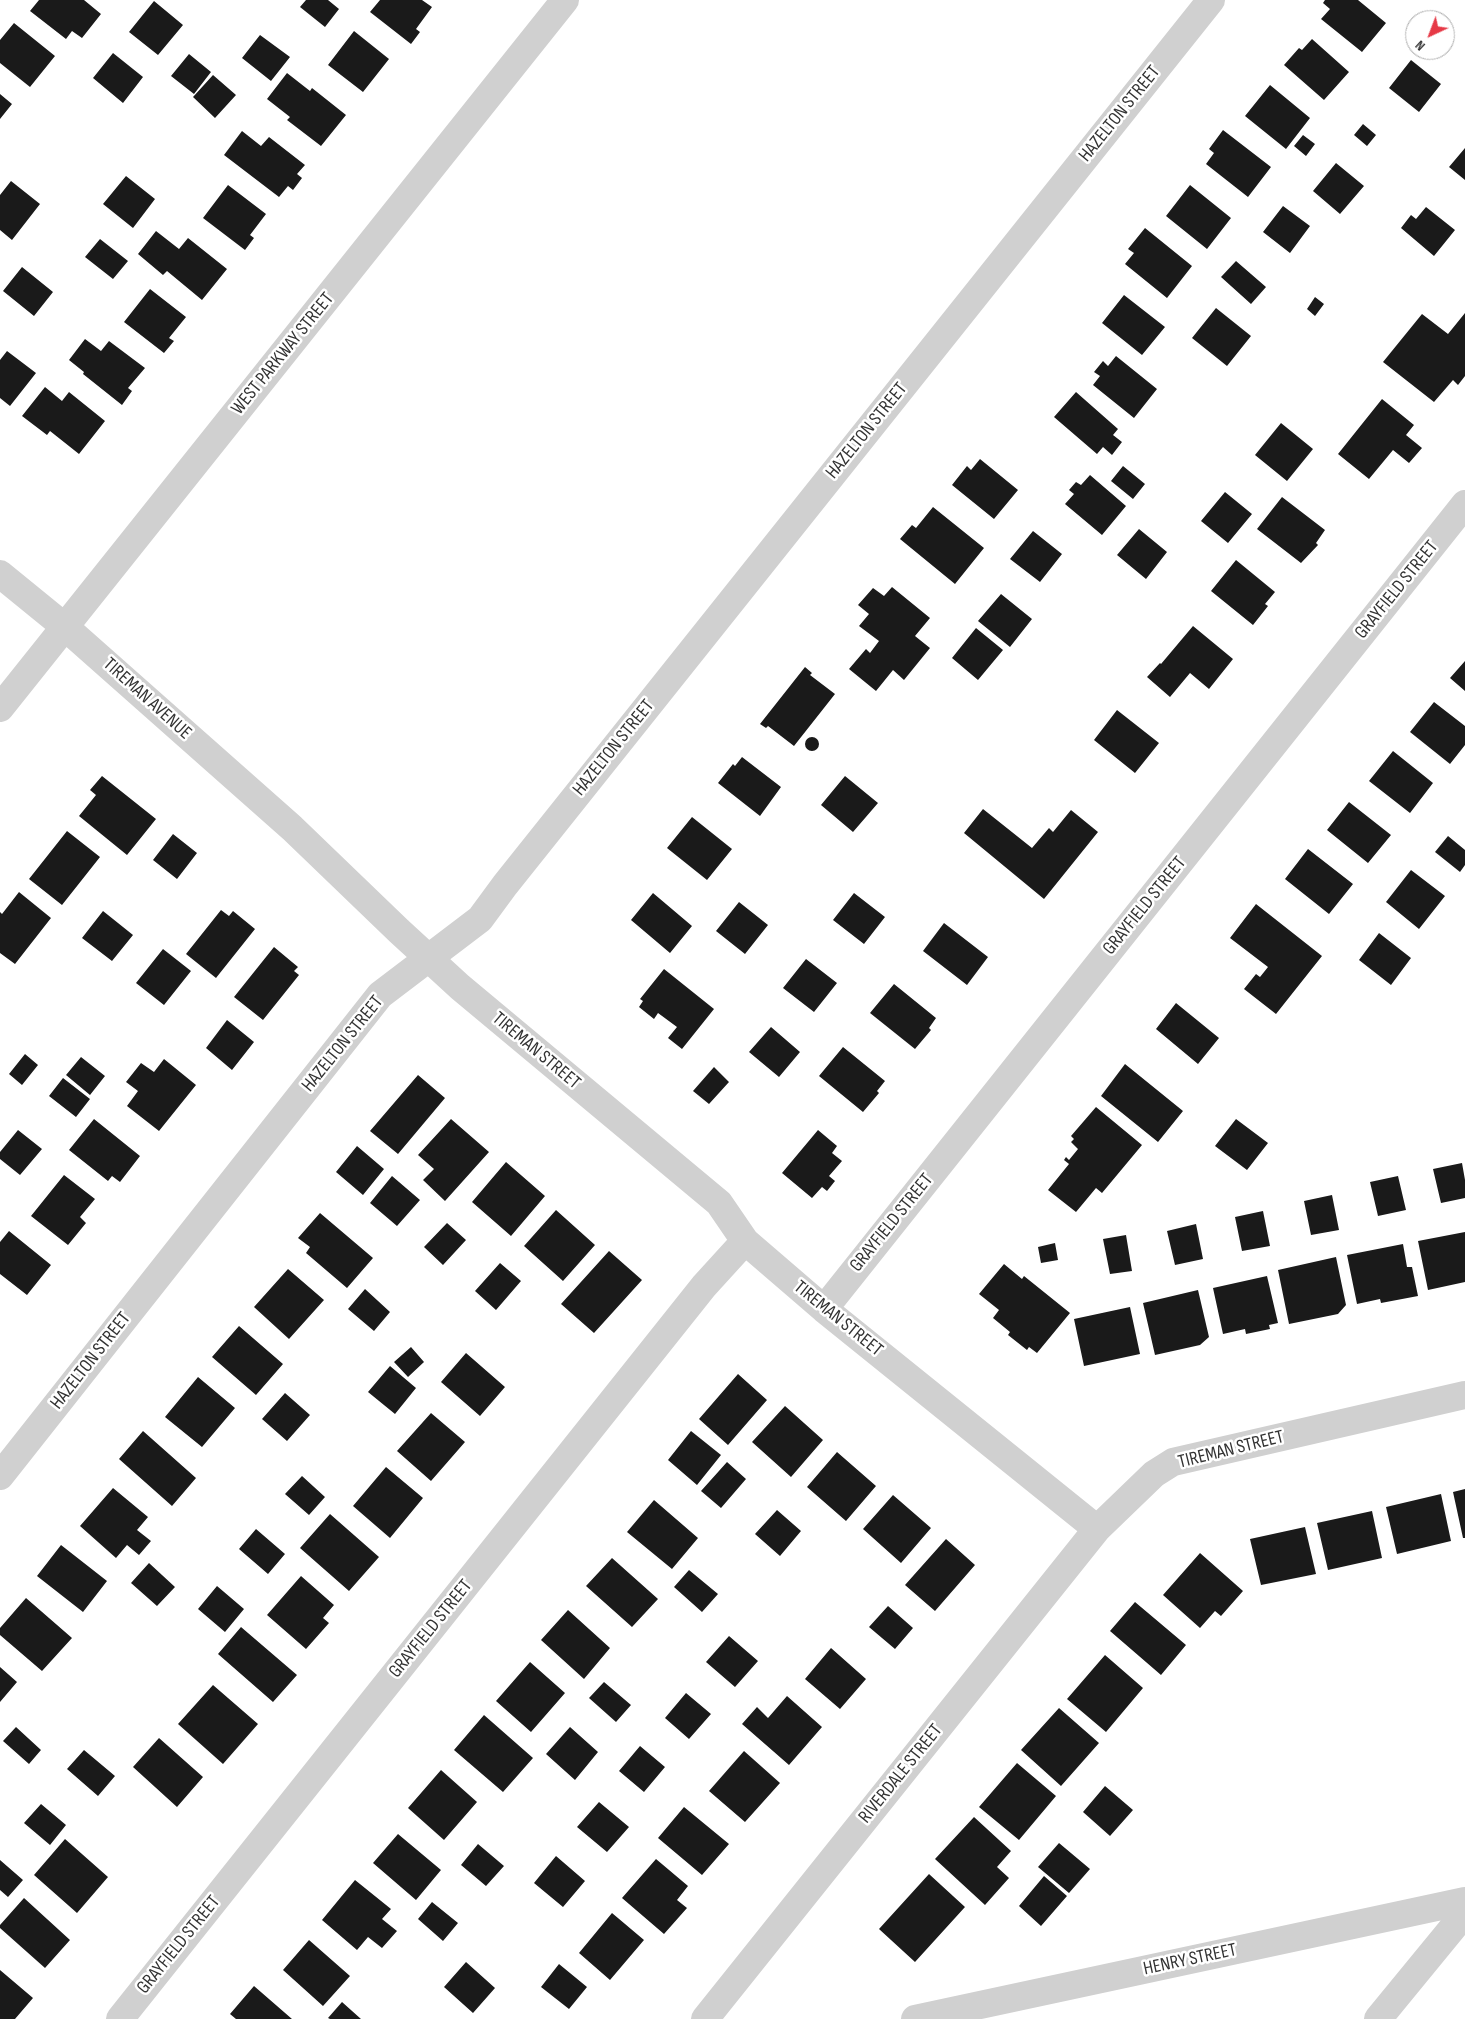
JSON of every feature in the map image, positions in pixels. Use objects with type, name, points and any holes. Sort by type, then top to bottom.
[{"type":"street","name":"WEST PARKWAY STREET","points":[[0,708],[565,0]]},
{"type":"street","name":"HAZELTON STREET","points":[[0,1476],[380,995],[480,919],[1211,0]]},
{"type":"street","name":"GRAYFIELD STREET","points":[[824,1309],[1465,504]]},
{"type":"street","name":"TIREMAN AVENUE","points":[[0,574],[65,626],[292,828]]},
{"type":"street","name":"TIREMAN STREET","points":[[292,828],[460,987],[719,1203],[745,1241],[824,1309],[1097,1529],[1154,1474],[1173,1462],[1465,1395]]},
{"type":"street","name":"GRAYFIELD STREET","points":[[120,2019],[704,1286],[745,1241]]},
{"type":"street","name":"RIVERDALE STREET","points":[[705,2019],[1097,1529]]},
{"type":"street","name":"HENRY STREET","points":[[915,2019],[1465,1901]]},
{"type":"street","points":[[1378,2019],[1465,1913]]},
{"type":"building","points":[[39,0],[84,0],[101,14],[82,38],[72,31],[66,39],[30,11]]},
{"type":"building","points":[[306,0],[328,0],[339,9],[325,27],[300,7]]},
{"type":"building","points":[[380,0],[422,0],[432,7],[416,29],[420,32],[411,44],[370,12]]},
{"type":"building","points":[[1325,0],[1358,0],[1386,23],[1362,52],[1321,19],[1330,9],[1323,3]]},
{"type":"building","points":[[154,1],[183,25],[158,55],[129,32]]},
{"type":"building","points":[[14,23],[55,56],[30,87],[0,63],[0,40]]},
{"type":"building","points":[[354,31],[389,59],[363,92],[328,65]]},
{"type":"building","points":[[260,35],[290,57],[271,81],[242,58]]},
{"type":"building","points":[[1312,39],[1349,72],[1324,100],[1284,65],[1299,48],[1302,50]]},
{"type":"building","points":[[113,53],[143,77],[123,103],[93,78]]},
{"type":"building","points":[[189,54],[211,72],[194,94],[171,76]]},
{"type":"building","points":[[1411,60],[1441,84],[1419,112],[1389,88]]},
{"type":"building","points":[[287,73],[310,91],[312,88],[346,115],[321,146],[287,120],[290,117],[267,99]]},
{"type":"building","points":[[213,75],[236,95],[215,118],[193,97]]},
{"type":"building","points":[[1270,85],[1310,118],[1286,149],[1245,116]]},
{"type":"building","points":[[0,94],[12,104],[0,119]]},
{"type":"building","points":[[1363,124],[1376,135],[1367,146],[1354,135]]},
{"type":"building","points":[[1223,130],[1271,167],[1248,197],[1206,164],[1214,153],[1209,149]]},
{"type":"building","points":[[242,131],[261,146],[269,137],[305,165],[297,174],[302,178],[293,190],[288,186],[279,197],[224,155]]},
{"type":"building","points":[[1303,135],[1315,144],[1306,156],[1294,146]]},
{"type":"building","points":[[1465,148],[1465,180],[1449,167]]},
{"type":"building","points":[[1336,163],[1364,186],[1340,214],[1313,191]]},
{"type":"building","points":[[126,176],[155,199],[133,228],[103,204]]},
{"type":"building","points":[[11,181],[40,204],[12,240],[0,230],[0,195]]},
{"type":"building","points":[[228,185],[266,214],[250,235],[254,238],[245,250],[203,218]]},
{"type":"building","points":[[1190,185],[1231,218],[1207,249],[1166,216]]},
{"type":"building","points":[[1283,206],[1310,226],[1290,253],[1263,232]]},
{"type":"building","points":[[1426,207],[1455,230],[1434,256],[1401,228],[1411,215],[1416,219]]},
{"type":"building","points":[[1145,228],[1192,266],[1167,298],[1125,264],[1134,253],[1128,249]]},
{"type":"building","points":[[156,231],[179,249],[188,238],[227,269],[202,300],[167,271],[163,275],[138,254]]},
{"type":"building","points":[[100,239],[128,261],[113,279],[85,257]]},
{"type":"building","points":[[1236,261],[1266,287],[1251,304],[1221,277]]},
{"type":"building","points":[[22,267],[53,292],[34,316],[3,291]]},
{"type":"building","points":[[150,289],[186,317],[169,338],[174,341],[164,353],[124,322]]},
{"type":"building","points":[[1124,295],[1165,327],[1142,355],[1102,323]]},
{"type":"building","points":[[1315,297],[1324,304],[1315,316],[1307,309]]},
{"type":"building","points":[[1216,308],[1251,336],[1227,366],[1192,338]]},
{"type":"building","points":[[1465,313],[1465,376],[1458,385],[1453,380],[1434,402],[1383,362],[1422,314],[1448,334]]},
{"type":"building","points":[[85,339],[101,351],[109,341],[145,368],[128,388],[132,391],[122,405],[83,374],[84,372],[69,360]]},
{"type":"building","points":[[7,351],[36,373],[10,406],[0,398],[0,360]]},
{"type":"building","points":[[1116,356],[1157,389],[1134,418],[1093,385],[1100,376],[1094,372],[1103,361],[1108,366]]},
{"type":"building","points":[[45,387],[62,401],[69,392],[105,421],[79,454],[50,431],[47,435],[22,416]]},
{"type":"building","points":[[1076,392],[1118,429],[1113,435],[1122,442],[1112,455],[1103,447],[1097,454],[1054,417]]},
{"type":"building","points":[[1382,399],[1414,425],[1406,435],[1422,448],[1409,463],[1393,450],[1369,479],[1338,454]]},
{"type":"building","points":[[1281,423],[1313,449],[1287,481],[1255,455]]},
{"type":"building","points":[[980,459],[1018,490],[994,519],[952,485],[967,466],[971,470]]},
{"type":"building","points":[[1123,466],[1145,484],[1133,499],[1111,481]]},
{"type":"building","points":[[1090,475],[1126,506],[1102,535],[1065,504],[1074,494],[1069,490],[1076,482],[1081,485]]},
{"type":"building","points":[[1225,492],[1252,514],[1228,543],[1201,521]]},
{"type":"building","points":[[1282,497],[1325,530],[1316,543],[1318,545],[1301,563],[1257,529]]},
{"type":"building","points":[[933,507],[984,548],[955,584],[900,539],[912,525],[916,528]]},
{"type":"building","points":[[1139,529],[1167,552],[1146,579],[1117,555]]},
{"type":"building","points":[[1033,531],[1062,554],[1040,582],[1010,559]]},
{"type":"building","points":[[1236,560],[1275,592],[1265,604],[1268,606],[1253,625],[1211,591]]},
{"type":"building","points":[[892,587],[930,618],[915,636],[930,648],[904,680],[893,670],[876,691],[849,669],[866,649],[870,653],[879,641],[859,626],[869,614],[858,605],[873,588],[884,596]]},
{"type":"building","points":[[1001,594],[1032,619],[1010,647],[978,621]]},
{"type":"building","points":[[1193,626],[1233,659],[1209,689],[1190,673],[1170,697],[1147,677],[1161,664]]},
{"type":"building","points":[[976,628],[1003,650],[978,680],[952,658]]},
{"type":"building","points":[[1465,661],[1465,691],[1450,678]]},
{"type":"building","points":[[805,667],[812,673],[810,675],[835,694],[794,746],[768,726],[766,728],[760,724]]},
{"type":"building","points":[[1434,702],[1465,726],[1465,745],[1450,764],[1410,732]]},
{"type":"building","points":[[1117,710],[1159,743],[1135,773],[1094,740]]},
{"type":"building","points":[[812,737],[817,739],[819,744],[817,749],[812,751],[807,749],[805,744],[807,739]]},
{"type":"building","points":[[1393,751],[1433,783],[1410,813],[1369,781]]},
{"type":"building","points":[[742,757],[781,787],[760,816],[718,783],[733,764],[735,766]]},
{"type":"building","points":[[102,776],[156,819],[127,855],[79,816],[96,795],[90,790]]},
{"type":"building","points":[[845,776],[878,803],[853,832],[821,805]]},
{"type":"building","points":[[1349,802],[1391,835],[1368,863],[1327,830]]},
{"type":"building","points":[[983,809],[1032,848],[1049,828],[1053,832],[1071,810],[1098,832],[1044,899],[964,833]]},
{"type":"building","points":[[692,817],[732,849],[707,880],[667,848]]},
{"type":"building","points":[[67,831],[100,857],[62,905],[29,879]]},
{"type":"building","points":[[173,834],[197,853],[177,879],[153,860]]},
{"type":"building","points":[[1448,836],[1465,850],[1465,865],[1460,872],[1435,852]]},
{"type":"building","points":[[1308,849],[1353,884],[1329,914],[1285,879]]},
{"type":"building","points":[[1411,870],[1445,896],[1419,929],[1386,902]]},
{"type":"building","points":[[19,892],[51,918],[15,964],[0,953],[0,912],[2,914]]},
{"type":"building","points":[[653,893],[692,926],[670,953],[631,920]]},
{"type":"building","points":[[854,893],[885,917],[864,944],[833,920]]},
{"type":"building","points":[[739,902],[768,925],[745,954],[716,931]]},
{"type":"building","points":[[1256,904],[1322,956],[1276,1014],[1244,989],[1256,974],[1260,977],[1268,967],[1230,938]]},
{"type":"building","points":[[221,910],[229,916],[233,911],[255,929],[216,978],[186,954]]},
{"type":"building","points":[[103,911],[133,935],[112,961],[82,938]]},
{"type":"building","points":[[944,923],[988,957],[967,985],[923,951]]},
{"type":"building","points":[[1379,933],[1411,958],[1391,985],[1359,960]]},
{"type":"building","points":[[274,947],[298,967],[294,971],[299,975],[263,1020],[234,997]]},
{"type":"building","points":[[163,949],[191,971],[164,1005],[136,983]]},
{"type":"building","points":[[806,959],[837,983],[814,1012],[783,988]]},
{"type":"building","points":[[664,969],[714,1009],[682,1049],[668,1038],[677,1027],[658,1013],[654,1019],[639,1007],[643,1001],[640,999]]},
{"type":"building","points":[[894,984],[936,1018],[929,1028],[931,1030],[915,1049],[870,1013]]},
{"type":"building","points":[[1176,1003],[1219,1038],[1198,1064],[1156,1029]]},
{"type":"building","points":[[227,1020],[254,1042],[232,1070],[206,1048]]},
{"type":"building","points":[[771,1027],[800,1052],[779,1077],[749,1052]]},
{"type":"building","points":[[843,1047],[885,1081],[877,1091],[879,1093],[863,1112],[819,1076]]},
{"type":"building","points":[[25,1054],[38,1065],[22,1085],[9,1074]]},
{"type":"building","points":[[81,1057],[105,1076],[90,1095],[66,1075]]},
{"type":"building","points":[[164,1059],[196,1085],[159,1131],[127,1106],[138,1091],[126,1082],[141,1063],[154,1072]]},
{"type":"building","points":[[1125,1064],[1183,1111],[1158,1142],[1101,1096]]},
{"type":"building","points":[[714,1067],[729,1082],[709,1104],[693,1091]]},
{"type":"building","points":[[418,1075],[445,1098],[398,1154],[370,1131]]},
{"type":"building","points":[[63,1078],[90,1099],[76,1117],[49,1096]]},
{"type":"building","points":[[1096,1107],[1142,1145],[1102,1193],[1096,1188],[1076,1212],[1048,1190],[1069,1164],[1064,1160],[1066,1157],[1069,1160],[1078,1149],[1071,1142],[1074,1139],[1071,1136]]},
{"type":"building","points":[[94,1119],[140,1156],[120,1182],[112,1176],[108,1181],[69,1150]]},
{"type":"building","points":[[451,1119],[489,1152],[445,1201],[423,1180],[434,1169],[418,1155]]},
{"type":"building","points":[[1236,1119],[1268,1143],[1247,1170],[1215,1146]]},
{"type":"building","points":[[18,1130],[42,1149],[20,1175],[0,1159],[0,1152]]},
{"type":"building","points":[[818,1130],[837,1146],[832,1153],[842,1161],[829,1176],[835,1181],[827,1191],[822,1187],[812,1198],[782,1173]]},
{"type":"building","points":[[357,1146],[384,1169],[363,1195],[336,1172]]},
{"type":"building","points":[[506,1162],[545,1196],[511,1236],[472,1202]]},
{"type":"building","points":[[1462,1163],[1465,1180],[1465,1198],[1441,1203],[1433,1169]]},
{"type":"building","points":[[64,1175],[95,1199],[80,1217],[86,1223],[68,1245],[31,1216]]},
{"type":"building","points":[[392,1176],[420,1200],[397,1226],[370,1203]]},
{"type":"building","points":[[1398,1176],[1406,1210],[1378,1216],[1370,1182]]},
{"type":"building","points":[[1332,1195],[1339,1230],[1311,1235],[1304,1201]]},
{"type":"building","points":[[556,1210],[595,1245],[563,1281],[524,1246]]},
{"type":"building","points":[[1263,1211],[1270,1246],[1242,1251],[1235,1217]]},
{"type":"building","points":[[320,1213],[373,1258],[347,1288],[306,1253],[310,1247],[298,1238]]},
{"type":"building","points":[[447,1223],[466,1240],[443,1265],[424,1247]]},
{"type":"building","points":[[1196,1224],[1203,1259],[1175,1265],[1167,1231]]},
{"type":"building","points":[[9,1231],[51,1265],[27,1295],[0,1274],[0,1242]]},
{"type":"building","points":[[1465,1232],[1465,1282],[1428,1290],[1418,1241]]},
{"type":"building","points":[[1126,1235],[1132,1271],[1110,1274],[1103,1239]]},
{"type":"building","points":[[1055,1243],[1058,1260],[1041,1263],[1038,1247]]},
{"type":"building","points":[[1403,1244],[1407,1267],[1412,1267],[1418,1296],[1381,1303],[1380,1299],[1357,1304],[1347,1255]]},
{"type":"building","points":[[609,1251],[642,1280],[594,1333],[561,1304]]},
{"type":"building","points":[[1336,1257],[1346,1305],[1338,1314],[1289,1324],[1278,1270]]},
{"type":"building","points":[[500,1263],[521,1281],[496,1310],[475,1291]]},
{"type":"building","points":[[1004,1264],[1022,1279],[1024,1276],[1070,1313],[1037,1353],[1029,1347],[1027,1350],[1008,1335],[1010,1332],[993,1318],[999,1310],[979,1294]]},
{"type":"building","points":[[288,1269],[324,1300],[289,1339],[254,1307]]},
{"type":"building","points":[[1267,1276],[1278,1323],[1269,1325],[1270,1329],[1246,1334],[1245,1329],[1223,1334],[1213,1288]]},
{"type":"building","points":[[365,1289],[390,1312],[374,1331],[348,1309]]},
{"type":"building","points":[[1198,1290],[1209,1337],[1200,1345],[1155,1355],[1143,1303]]},
{"type":"building","points":[[1130,1307],[1140,1354],[1084,1366],[1074,1319]]},
{"type":"building","points":[[239,1326],[283,1364],[256,1395],[212,1357]]},
{"type":"building","points":[[411,1347],[424,1362],[408,1377],[394,1362]]},
{"type":"building","points":[[466,1353],[505,1387],[480,1416],[441,1382]]},
{"type":"building","points":[[390,1366],[416,1388],[395,1414],[368,1392]]},
{"type":"building","points":[[738,1374],[767,1400],[728,1445],[699,1419]]},
{"type":"building","points":[[198,1377],[235,1408],[202,1447],[165,1417]]},
{"type":"building","points":[[285,1393],[310,1415],[287,1441],[262,1419]]},
{"type":"building","points":[[785,1406],[823,1440],[791,1477],[752,1442]]},
{"type":"building","points":[[431,1413],[465,1442],[431,1481],[397,1451]]},
{"type":"building","points":[[143,1431],[196,1478],[172,1506],[119,1459]]},
{"type":"building","points":[[691,1431],[721,1455],[697,1485],[668,1460]]},
{"type":"building","points":[[837,1452],[876,1486],[846,1521],[807,1487]]},
{"type":"building","points":[[727,1462],[746,1479],[721,1508],[701,1491]]},
{"type":"building","points":[[386,1467],[423,1498],[390,1538],[353,1506]]},
{"type":"building","points":[[302,1476],[325,1497],[309,1515],[285,1494]]},
{"type":"building","points":[[113,1488],[148,1517],[137,1530],[151,1541],[139,1555],[127,1545],[116,1558],[80,1526]]},
{"type":"building","points":[[1465,1489],[1465,1538],[1463,1538],[1453,1492]]},
{"type":"building","points":[[1441,1494],[1451,1541],[1397,1554],[1386,1507]]},
{"type":"building","points":[[893,1495],[931,1528],[901,1563],[863,1529]]},
{"type":"building","points":[[654,1500],[698,1538],[672,1569],[627,1532]]},
{"type":"building","points":[[777,1510],[801,1531],[780,1556],[755,1534]]},
{"type":"building","points":[[1372,1511],[1382,1558],[1328,1570],[1317,1523]]},
{"type":"building","points":[[330,1514],[379,1557],[349,1591],[300,1548]]},
{"type":"building","points":[[1305,1527],[1316,1574],[1261,1585],[1250,1539]]},
{"type":"building","points":[[256,1529],[285,1554],[268,1574],[239,1549]]},
{"type":"building","points":[[946,1539],[975,1565],[935,1611],[905,1585]]},
{"type":"building","points":[[61,1545],[107,1581],[83,1612],[37,1576]]},
{"type":"building","points":[[1200,1553],[1243,1591],[1221,1616],[1215,1611],[1200,1628],[1163,1595]]},
{"type":"building","points":[[612,1558],[658,1599],[632,1627],[586,1586]]},
{"type":"building","points":[[149,1563],[175,1587],[157,1606],[131,1583]]},
{"type":"building","points":[[689,1570],[718,1594],[702,1612],[674,1587]]},
{"type":"building","points":[[301,1576],[334,1605],[323,1618],[329,1623],[306,1649],[267,1615]]},
{"type":"building","points":[[217,1586],[244,1609],[225,1632],[198,1609]]},
{"type":"building","points":[[26,1598],[72,1638],[42,1671],[0,1635],[0,1628]]},
{"type":"building","points":[[1135,1602],[1186,1645],[1161,1675],[1110,1631]]},
{"type":"building","points":[[888,1606],[913,1628],[895,1649],[869,1627]]},
{"type":"building","points":[[568,1610],[610,1648],[584,1679],[541,1640]]},
{"type":"building","points":[[241,1627],[297,1675],[273,1702],[218,1654]]},
{"type":"building","points":[[729,1636],[758,1661],[735,1687],[706,1662]]},
{"type":"building","points":[[831,1648],[866,1679],[840,1709],[805,1679]]},
{"type":"building","points":[[1105,1655],[1143,1688],[1106,1732],[1067,1699]]},
{"type":"building","points":[[530,1662],[565,1693],[531,1732],[496,1701]]},
{"type":"building","points":[[0,1667],[17,1682],[0,1702]]},
{"type":"building","points":[[604,1682],[631,1705],[616,1722],[589,1698]]},
{"type":"building","points":[[213,1685],[258,1724],[223,1764],[178,1724]]},
{"type":"building","points":[[686,1693],[711,1714],[689,1739],[665,1718]]},
{"type":"building","points":[[787,1696],[822,1727],[789,1765],[742,1724],[757,1707],[768,1718]]},
{"type":"building","points":[[1059,1708],[1099,1743],[1061,1786],[1021,1750]]},
{"type":"building","points":[[484,1715],[533,1758],[503,1792],[454,1750]]},
{"type":"building","points":[[16,1727],[41,1750],[29,1764],[3,1741]]},
{"type":"building","points":[[570,1727],[598,1752],[575,1780],[546,1754]]},
{"type":"building","points":[[159,1738],[203,1777],[177,1807],[133,1767]]},
{"type":"building","points":[[640,1746],[665,1767],[644,1792],[619,1771]]},
{"type":"building","points":[[84,1750],[115,1776],[98,1796],[67,1769]]},
{"type":"building","points":[[744,1751],[780,1783],[745,1822],[709,1791]]},
{"type":"building","points":[[1017,1763],[1056,1796],[1019,1840],[979,1807]]},
{"type":"building","points":[[441,1770],[477,1802],[444,1840],[408,1808]]},
{"type":"building","points":[[1105,1786],[1133,1810],[1110,1836],[1083,1812]]},
{"type":"building","points":[[599,1802],[629,1827],[607,1852],[577,1827]]},
{"type":"building","points":[[41,1804],[66,1825],[50,1845],[24,1823]]},
{"type":"building","points":[[684,1807],[729,1844],[702,1875],[658,1838]]},
{"type":"building","points":[[974,1817],[1011,1851],[997,1867],[1009,1878],[985,1905],[935,1859]]},
{"type":"building","points":[[398,1834],[441,1870],[416,1900],[373,1863]]},
{"type":"building","points":[[65,1839],[108,1877],[77,1913],[34,1875]]},
{"type":"building","points":[[1059,1843],[1090,1869],[1069,1893],[1038,1867]]},
{"type":"building","points":[[478,1844],[504,1866],[486,1886],[461,1865]]},
{"type":"building","points":[[556,1856],[585,1881],[563,1907],[534,1883]]},
{"type":"building","points":[[656,1859],[688,1886],[677,1900],[687,1908],[664,1934],[622,1898]]},
{"type":"building","points":[[0,1860],[23,1880],[8,1897],[0,1890]]},
{"type":"building","points":[[929,1874],[965,1907],[915,1962],[879,1929]]},
{"type":"building","points":[[1044,1876],[1067,1896],[1041,1926],[1019,1906]]},
{"type":"building","points":[[355,1880],[391,1909],[382,1919],[397,1931],[382,1948],[368,1937],[357,1950],[322,1920]]},
{"type":"building","points":[[24,1898],[70,1940],[45,1968],[0,1928],[0,1925]]},
{"type":"building","points":[[432,1902],[458,1923],[443,1941],[418,1919]]},
{"type":"building","points":[[612,1913],[644,1940],[610,1980],[579,1953]]},
{"type":"building","points":[[309,1940],[350,1976],[323,2006],[283,1970]]},
{"type":"building","points":[[466,1962],[495,1988],[473,2013],[444,1987]]},
{"type":"building","points":[[559,1964],[587,1987],[569,2009],[541,1987]]},
{"type":"building","points":[[0,1970],[33,1998],[15,2019],[0,2019]]},
{"type":"building","points":[[254,1986],[292,2019],[236,2019],[230,2014]]},
{"type":"building","points":[[342,2002],[361,2019],[328,2018]]}]
